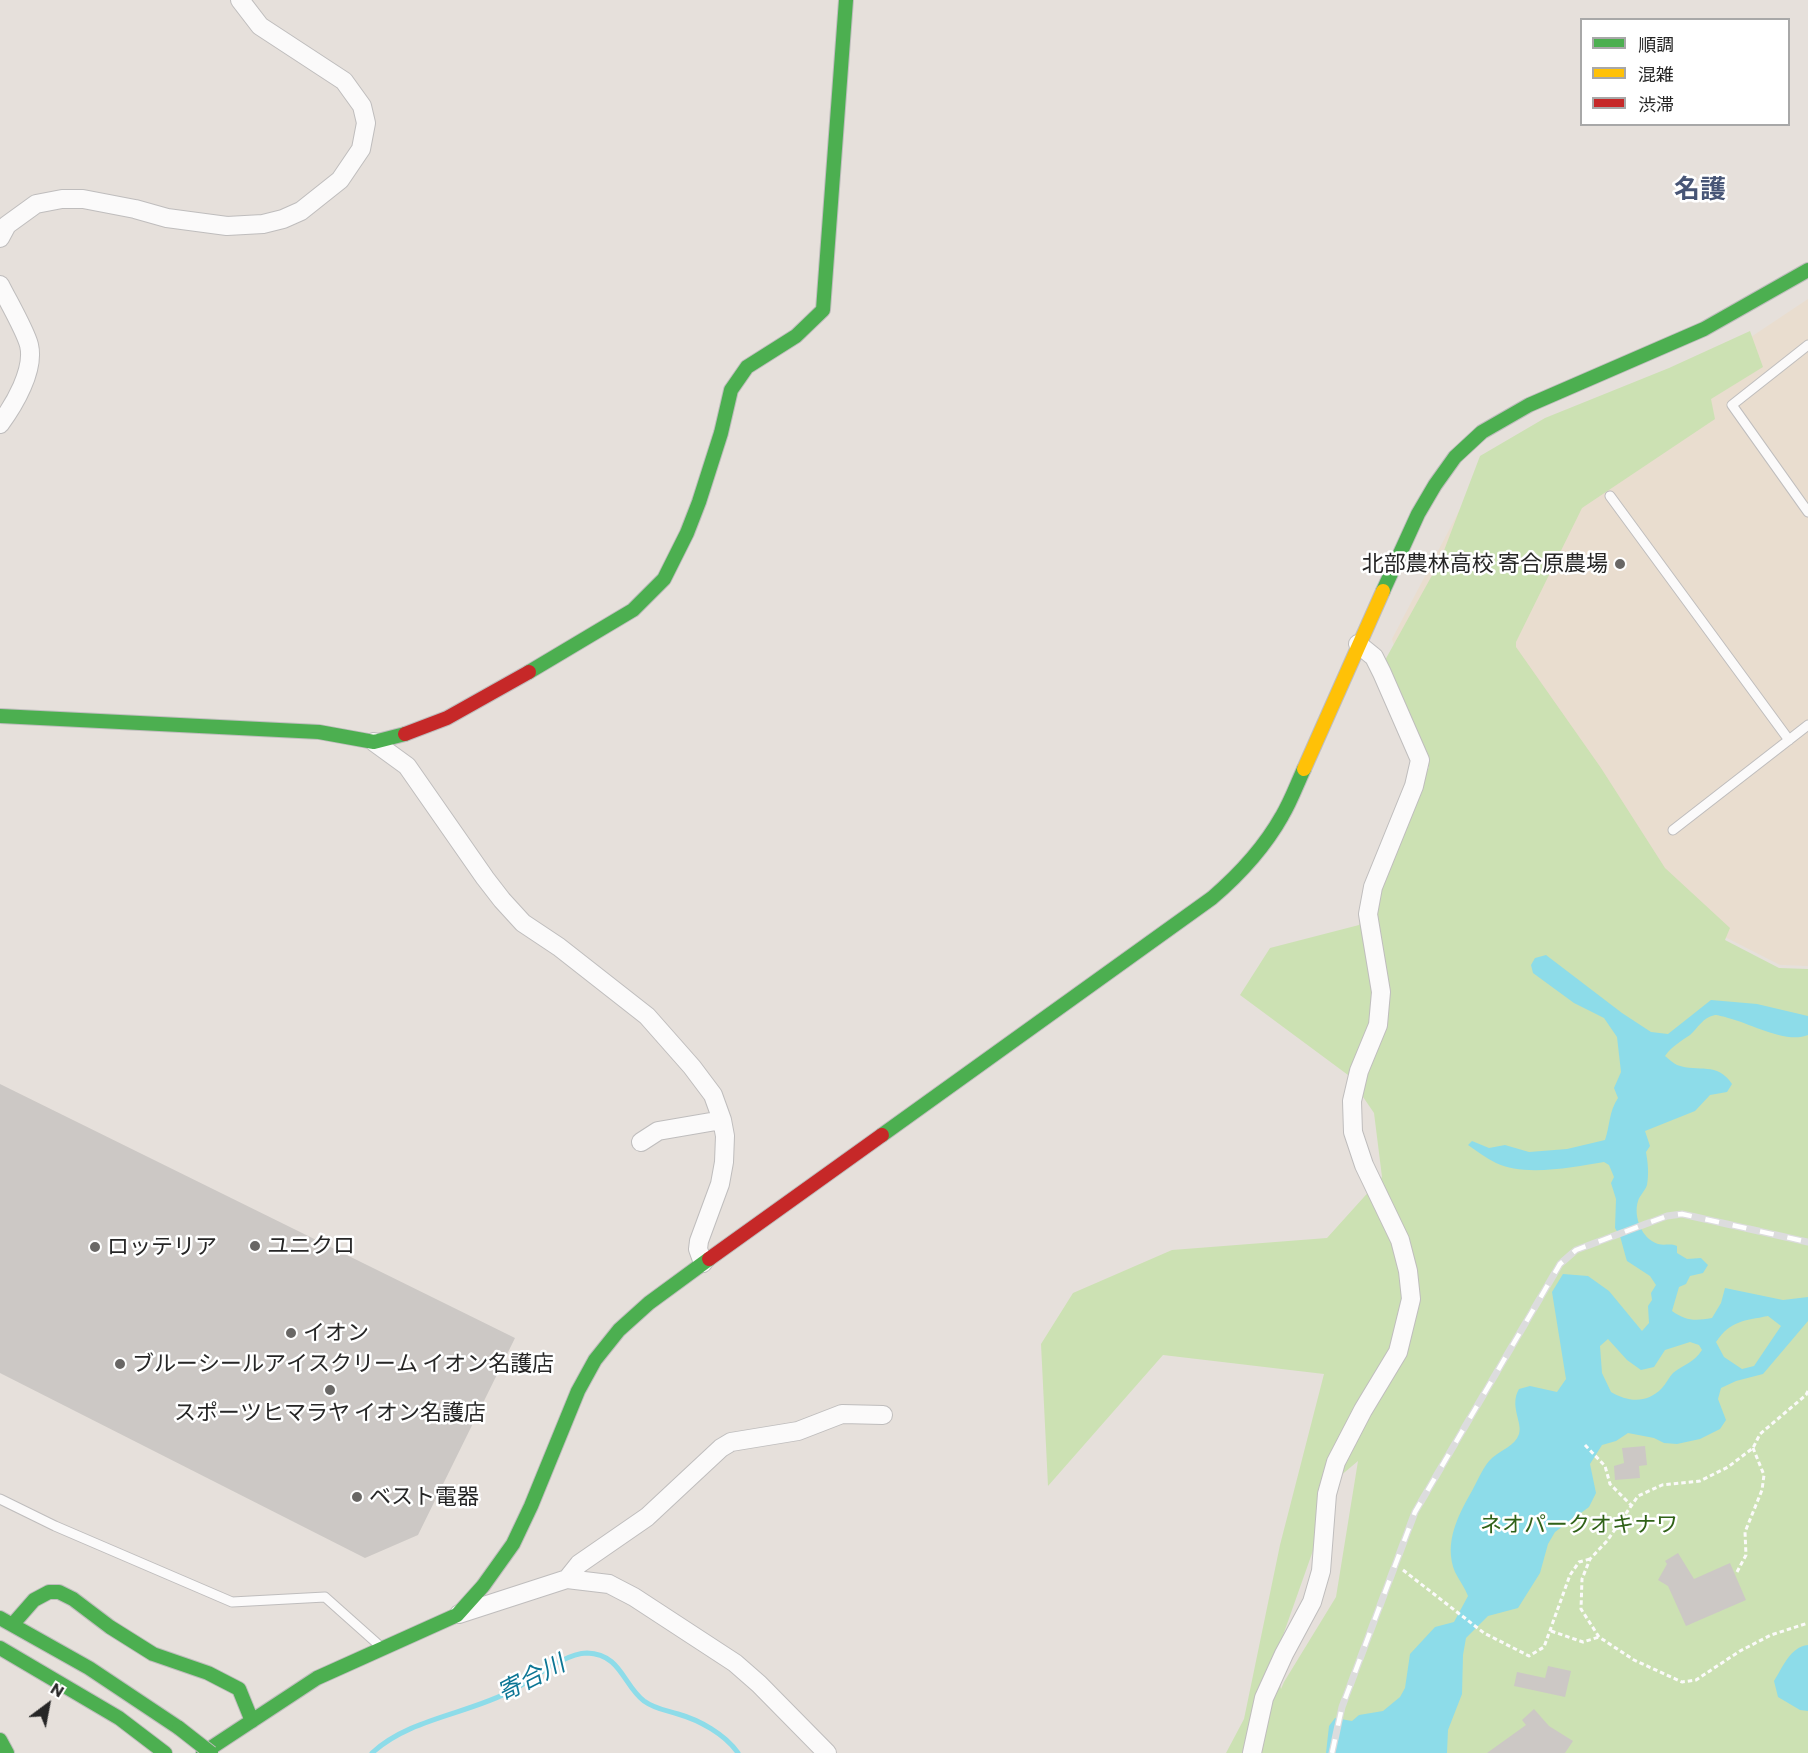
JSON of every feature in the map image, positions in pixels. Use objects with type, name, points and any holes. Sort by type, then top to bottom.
[{"type":"main road","points":[[0,716],[319,732],[374,742],[398,737],[447,718],[565,652],[633,610],[664,579],[687,533],[721,433],[730,390],[747,367],[796,336],[823,310],[846,0]]},
{"type":"main road","points":[[204,1753],[316,1678],[457,1615],[483,1586],[513,1544],[578,1391],[595,1360],[619,1330],[703,1263],[1212,898],[1238,876],[1283,815],[1418,514],[1435,483],[1454,458],[1473,439],[1503,418],[1537,401],[1670,345],[1747,308],[1808,270]]},
{"type":"main road","points":[[13,1624],[34,1600],[49,1592],[66,1595],[153,1654],[208,1674],[238,1689],[252,1721]]},
{"type":"main road","points":[[0,1618],[89,1668],[179,1728],[212,1753]]},
{"type":"main road","points":[[1,1652],[80,1693],[119,1718],[160,1749]]},
{"type":"main road","points":[[0,1740],[8,1753]]},
{"type":"street","points":[[0,238],[8,225],[36,204],[62,200],[83,199],[167,218],[227,226],[263,224],[302,212],[340,180],[362,149],[366,123],[362,105],[344,81],[260,26],[240,0]]},
{"type":"street","points":[[0,285],[30,346],[28,370],[15,404],[0,424]]},
{"type":"street","points":[[1252,1753],[1264,1698],[1312,1602],[1321,1572],[1327,1494],[1336,1462],[1363,1410],[1398,1352],[1411,1299],[1408,1271],[1400,1240],[1364,1165],[1353,1132],[1352,1101],[1359,1071],[1378,1025],[1381,992],[1368,914],[1373,887],[1414,786],[1420,760],[1374,657],[1358,644]]},
{"type":"street","points":[[374,742],[407,766],[485,878],[524,923],[648,1016],[713,1095],[725,1136],[724,1162],[720,1184],[699,1241],[698,1249],[703,1263]]},
{"type":"street","points":[[641,1142],[658,1131],[722,1120]]},
{"type":"street","points":[[567,1579],[579,1564],[647,1517],[721,1448],[731,1442],[798,1431],[842,1414],[883,1415]]},
{"type":"street","points":[[457,1615],[567,1579],[609,1584],[634,1597],[735,1663],[827,1753]]},
{"type":"lane","points":[[1808,345],[1732,405],[1808,512]]},
{"type":"lane","points":[[1610,496],[1789,740]]},
{"type":"lane","points":[[1673,831],[1808,725]]},
{"type":"lane","points":[[0,1499],[55,1526],[232,1602],[325,1597],[381,1647]]},
{"type":"path","points":[[1808,1391],[1761,1434],[1753,1448],[1728,1467],[1700,1481],[1662,1485],[1638,1496],[1590,1560],[1582,1579],[1581,1609],[1599,1637],[1634,1660],[1682,1682],[1696,1680],[1740,1651],[1771,1635],[1808,1623]]},
{"type":"path","points":[[1585,1444],[1605,1466],[1610,1484],[1632,1506]]},
{"type":"path","points":[[1737,1572],[1746,1555],[1745,1532],[1762,1490],[1764,1475],[1753,1448]]},
{"type":"path","points":[[1403,1570],[1484,1633],[1528,1656],[1544,1647],[1570,1575],[1579,1562],[1590,1560]]},
{"type":"path","points":[[1551,1631],[1583,1642],[1599,1637]]},
{"type":"shaded area","name":"北部農林高校 寄合原農場","points":[[1808,299],[1808,966],[1780,965],[1566,856],[1419,737],[1392,639],[1470,490],[1709,365]]},
{"type":"green space","name":"ネオパークオキナワ","points":[[1750,331],[1763,367],[1711,399],[1715,419],[1582,508],[1516,642],[1516,647],[1601,768],[1665,868],[1730,928],[1725,940],[1779,968],[1808,969],[1808,1753],[1226,1753],[1244,1719],[1280,1545],[1324,1374],[1163,1355],[1048,1486],[1041,1344],[1073,1293],[1172,1250],[1327,1238],[1382,1177],[1374,1113],[1348,1075],[1240,995],[1270,948],[1359,925],[1429,767],[1384,662],[1440,561],[1480,456],[1545,418],[1669,368]],"holes":[[[1358,1461],[1336,1597],[1281,1689],[1275,1658],[1339,1477]]]},
{"type":"water","points":[[1546,955],[1622,1013],[1651,1032],[1668,1034],[1711,1000],[1757,1004],[1808,1016],[1808,1035],[1790,1037],[1722,1016],[1711,1016],[1667,1053],[1665,1056],[1677,1065],[1720,1072],[1732,1084],[1727,1092],[1710,1095],[1695,1111],[1645,1131],[1650,1146],[1646,1152],[1648,1181],[1638,1201],[1637,1214],[1640,1227],[1652,1241],[1661,1245],[1677,1246],[1677,1253],[1687,1259],[1701,1258],[1708,1265],[1703,1273],[1690,1276],[1686,1284],[1679,1287],[1672,1311],[1691,1319],[1712,1318],[1721,1303],[1725,1288],[1783,1300],[1808,1297],[1808,1321],[1763,1374],[1736,1381],[1721,1388],[1718,1399],[1726,1420],[1720,1429],[1700,1439],[1677,1444],[1664,1443],[1654,1438],[1628,1433],[1616,1441],[1602,1445],[1590,1464],[1596,1493],[1589,1507],[1555,1532],[1548,1544],[1540,1573],[1518,1608],[1488,1616],[1466,1638],[1462,1694],[1448,1730],[1447,1753],[1326,1753],[1329,1726],[1335,1718],[1352,1721],[1359,1715],[1383,1711],[1400,1697],[1405,1688],[1410,1654],[1435,1627],[1454,1622],[1468,1596],[1455,1572],[1452,1561],[1452,1539],[1458,1518],[1486,1465],[1511,1445],[1519,1434],[1515,1402],[1519,1389],[1530,1386],[1557,1392],[1566,1379],[1552,1292],[1563,1274],[1588,1276],[1609,1291],[1642,1331],[1649,1323],[1648,1306],[1652,1300],[1651,1293],[1656,1285],[1650,1276],[1627,1261],[1620,1236],[1615,1228],[1616,1199],[1611,1183],[1614,1177],[1609,1165],[1604,1162],[1549,1170],[1520,1169],[1496,1163],[1468,1145],[1472,1141],[1489,1148],[1505,1145],[1529,1152],[1567,1149],[1605,1140],[1611,1113],[1618,1098],[1614,1088],[1621,1072],[1617,1037],[1604,1018],[1574,1003],[1533,973],[1531,965],[1535,958]],"holes":[[[1768,1316],[1781,1326],[1754,1366],[1742,1369],[1724,1357],[1716,1342],[1727,1329],[1745,1321]],[[1608,1339],[1627,1360],[1641,1370],[1654,1367],[1665,1350],[1690,1342],[1699,1345],[1702,1350],[1692,1361],[1673,1373],[1656,1393],[1637,1400],[1624,1398],[1611,1392],[1602,1373],[1600,1346]]]},
{"type":"water","points":[[1808,1645],[1808,1711],[1800,1710],[1778,1697],[1774,1681],[1792,1654]]},
{"type":"building","points":[[0,1084],[515,1338],[418,1535],[365,1558],[0,1373]]},
{"type":"building","points":[[1645,1446],[1647,1465],[1639,1466],[1640,1478],[1615,1480],[1614,1466],[1624,1463],[1622,1448]]},
{"type":"building","points":[[1678,1553],[1694,1579],[1730,1563],[1746,1600],[1686,1626],[1668,1586],[1658,1580],[1667,1564],[1665,1561]]},
{"type":"building","points":[[1548,1666],[1571,1671],[1565,1697],[1514,1686],[1517,1672],[1545,1678]]},
{"type":"building","points":[[1534,1709],[1549,1726],[1573,1741],[1565,1753],[1487,1753],[1526,1725],[1522,1720]]},
{"type":"waterway","name":"寄合川","points":[[372,1753],[387,1741],[404,1732],[496,1698],[569,1657],[587,1653],[598,1655],[614,1664],[644,1701],[656,1708],[703,1724],[719,1734],[738,1753]]},
{"type":"railway","points":[[1332,1753],[1342,1707],[1415,1512],[1560,1264],[1576,1250],[1667,1216],[1682,1214],[1808,1242]]},
{"type":"traffic: fast","points":[[529,672],[633,610],[664,579],[687,533],[699,502],[721,433],[731,390],[747,367],[796,336],[823,310],[846,0]]},
{"type":"traffic: fast","points":[[1383,591],[1418,514],[1435,485],[1455,457],[1482,432],[1529,405],[1704,329],[1808,270]]},
{"type":"traffic: fast","points":[[0,716],[319,732],[374,742],[405,734]]},
{"type":"traffic: fast","points":[[882,1135],[1212,898],[1242,870],[1275,828],[1304,769]]},
{"type":"traffic: fast","points":[[203,1753],[317,1678],[457,1615],[483,1586],[513,1544],[578,1391],[595,1360],[619,1330],[649,1303],[709,1259]]},
{"type":"traffic: fast","points":[[13,1624],[34,1600],[49,1592],[59,1592],[73,1599],[110,1627],[153,1654],[208,1673],[239,1689],[252,1721]]},
{"type":"traffic: fast","points":[[0,1618],[89,1668],[179,1728]]},
{"type":"traffic: fast","points":[[0,1648],[119,1718],[165,1753]]},
{"type":"traffic: fast","points":[[179,1728],[211,1753]]},
{"type":"traffic: fast","points":[[0,1740],[7,1753]]},
{"type":"traffic: slow","points":[[1304,769],[1383,591]]},
{"type":"traffic: jam","points":[[405,734],[447,718],[529,672]]},
{"type":"traffic: jam","points":[[709,1259],[882,1135]]},
{"type":"place","name":"北部農林高校 寄合原農場","points":[[1620,564]]},
{"type":"place","name":"ユニクロ","points":[[255,1246]]},
{"type":"place","name":"ロッテリア","points":[[95,1247]]},
{"type":"place","name":"イオン","points":[[291,1333]]},
{"type":"place","name":"ブルーシールアイスクリーム イオン名護店","points":[[120,1364]]},
{"type":"place","name":"スポーツヒマラヤ イオン名護店","points":[[330,1390]]},
{"type":"place","name":"ベスト電器","points":[[357,1497]]},
{"type":"district","name":"名護","points":[[1700,189]]}]
